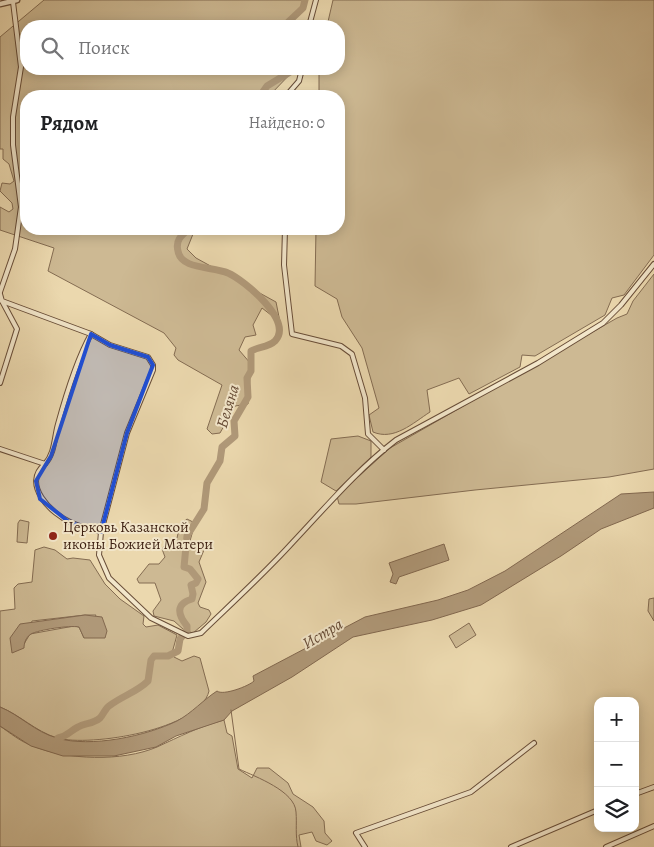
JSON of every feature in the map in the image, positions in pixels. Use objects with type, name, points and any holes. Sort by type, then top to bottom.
[{"type":"street","points":[[311,20],[316,0]]},
{"type":"street","points":[[0,4],[15,1],[20,56]]},
{"type":"street","points":[[20,73],[12,118],[13,145],[20,199]]},
{"type":"street","points":[[291,90],[299,81],[300,75]]},
{"type":"street","points":[[0,383],[16,329],[2,301],[0,291],[15,249],[20,214]]},
{"type":"street","points":[[285,235],[284,265],[291,330],[294,336],[341,346],[352,354],[364,398],[368,434],[384,450]]},
{"type":"street","points":[[2,301],[91,334],[110,345],[148,357],[153,365],[146,390],[127,433],[101,532],[99,555],[108,578],[152,618],[188,636],[201,633],[293,542],[333,496],[396,440],[538,363],[603,323],[622,305],[654,264]]},
{"type":"street","points":[[91,334],[83,349],[57,426],[51,456],[37,473],[36,480],[40,499],[70,522],[101,532]]},
{"type":"street","points":[[0,450],[45,464]]},
{"type":"street","points":[[365,847],[356,833],[470,792],[534,743]]},
{"type":"street","points":[[639,792],[654,786]]},
{"type":"street","points":[[511,847],[594,812]]},
{"type":"street","points":[[606,847],[654,826]]},
{"type":"highlighted area","points":[[91,334],[110,345],[148,357],[153,365],[127,433],[101,532],[70,523],[40,499],[36,481],[51,456]]},
{"type":"shaded area","points":[[44,0],[308,0],[290,20],[20,20]]},
{"type":"shaded area","points":[[333,0],[654,0],[654,255],[624,295],[612,298],[605,315],[535,356],[522,355],[520,367],[469,394],[459,378],[427,390],[430,412],[396,433],[381,434],[373,432],[369,415],[379,408],[362,348],[342,317],[337,299],[315,286],[316,235],[345,235],[345,90],[319,90],[319,75],[345,75],[345,20],[328,20]]},
{"type":"shaded area","points":[[20,20],[20,75],[289,75],[275,90],[20,90],[20,235],[193,235],[187,249],[196,258],[276,302],[280,322],[262,308],[253,325],[256,335],[245,337],[239,350],[251,364],[248,404],[235,406],[220,433],[212,434],[207,429],[222,385],[178,360],[174,355],[176,348],[164,333],[48,271],[54,248],[0,230],[0,207],[9,212],[13,209],[12,203],[0,191],[2,183],[10,184],[14,181],[9,164],[3,159],[3,149],[0,149],[0,37]]},
{"type":"shaded area","points":[[654,274],[654,469],[609,477],[356,504],[339,504],[337,496],[390,448],[627,314],[633,301]]},
{"type":"shaded area","points":[[358,436],[371,441],[371,457],[336,491],[321,482],[331,439]]},
{"type":"shaded area","points":[[654,492],[654,508],[601,529],[481,605],[432,620],[353,637],[292,677],[232,711],[224,720],[176,736],[156,747],[114,756],[63,756],[31,746],[0,726],[0,707],[42,732],[71,741],[86,742],[118,739],[164,726],[182,718],[217,691],[236,690],[247,685],[254,681],[253,676],[365,617],[438,600],[468,590],[505,571],[621,494]]},
{"type":"shaded area","points":[[187,519],[195,523],[190,541],[192,545],[204,550],[199,562],[206,582],[198,603],[200,607],[209,610],[211,614],[206,622],[193,633],[184,630],[174,621],[154,616],[153,611],[161,600],[155,583],[139,583],[137,579],[149,564],[159,564],[165,557],[162,549],[168,541],[177,538],[180,525]]},
{"type":"shaded area","points":[[20,520],[29,522],[27,543],[17,542],[18,523]]},
{"type":"shaded area","points":[[444,544],[449,560],[399,577],[396,584],[390,582],[393,574],[389,563]]},
{"type":"shaded area","points":[[44,547],[55,550],[67,559],[90,560],[105,584],[120,599],[144,616],[143,624],[146,627],[158,625],[177,635],[172,653],[174,657],[182,661],[194,656],[200,658],[209,691],[201,705],[186,716],[166,725],[142,732],[93,740],[57,738],[0,707],[0,611],[15,609],[14,588],[18,584],[32,582],[35,550]],"holes":[[[96,615],[84,638],[79,627],[74,626],[30,634],[24,644],[32,621]]]},
{"type":"shaded area","points":[[654,598],[654,621],[648,611],[649,599]]},
{"type":"shaded area","points":[[85,615],[102,617],[107,631],[105,638],[84,638],[79,627],[54,628],[31,634],[24,644],[24,648],[12,653],[10,638],[20,624]]},
{"type":"shaded area","points":[[469,623],[476,635],[456,648],[449,636]]},
{"type":"shaded area","points":[[224,720],[227,733],[232,736],[238,769],[252,778],[257,768],[269,768],[288,783],[293,794],[313,807],[324,821],[325,833],[332,841],[327,845],[316,841],[312,832],[299,835],[301,847],[0,847],[0,726],[24,742],[47,751],[78,756],[111,757],[143,752]]},
{"type":"waterway","name":"Беляна","points":[[290,20],[303,8],[305,0]]},
{"type":"waterway","name":"Беляна","points":[[264,90],[267,86],[285,75]]},
{"type":"waterway","name":"Беляна","points":[[56,745],[58,738],[97,720],[109,706],[148,681],[151,660],[154,656],[168,656],[178,651],[180,639],[187,630],[180,610],[183,604],[192,599],[191,585],[196,583],[198,579],[190,569],[184,567],[187,536],[204,509],[207,483],[220,461],[222,447],[235,436],[234,421],[248,397],[247,378],[251,371],[251,351],[273,343],[279,333],[278,323],[273,313],[265,302],[245,284],[228,273],[191,264],[180,257],[177,244],[183,235]]},
{"type":"waterway","points":[[231,710],[239,769],[282,791],[294,804],[298,847]]},
{"type":"place","name":"Церковь Казанской иконы Божией Матери","points":[[53,536]]},
{"type":"water label","name":"Истра","points":[[322,633]]}]
